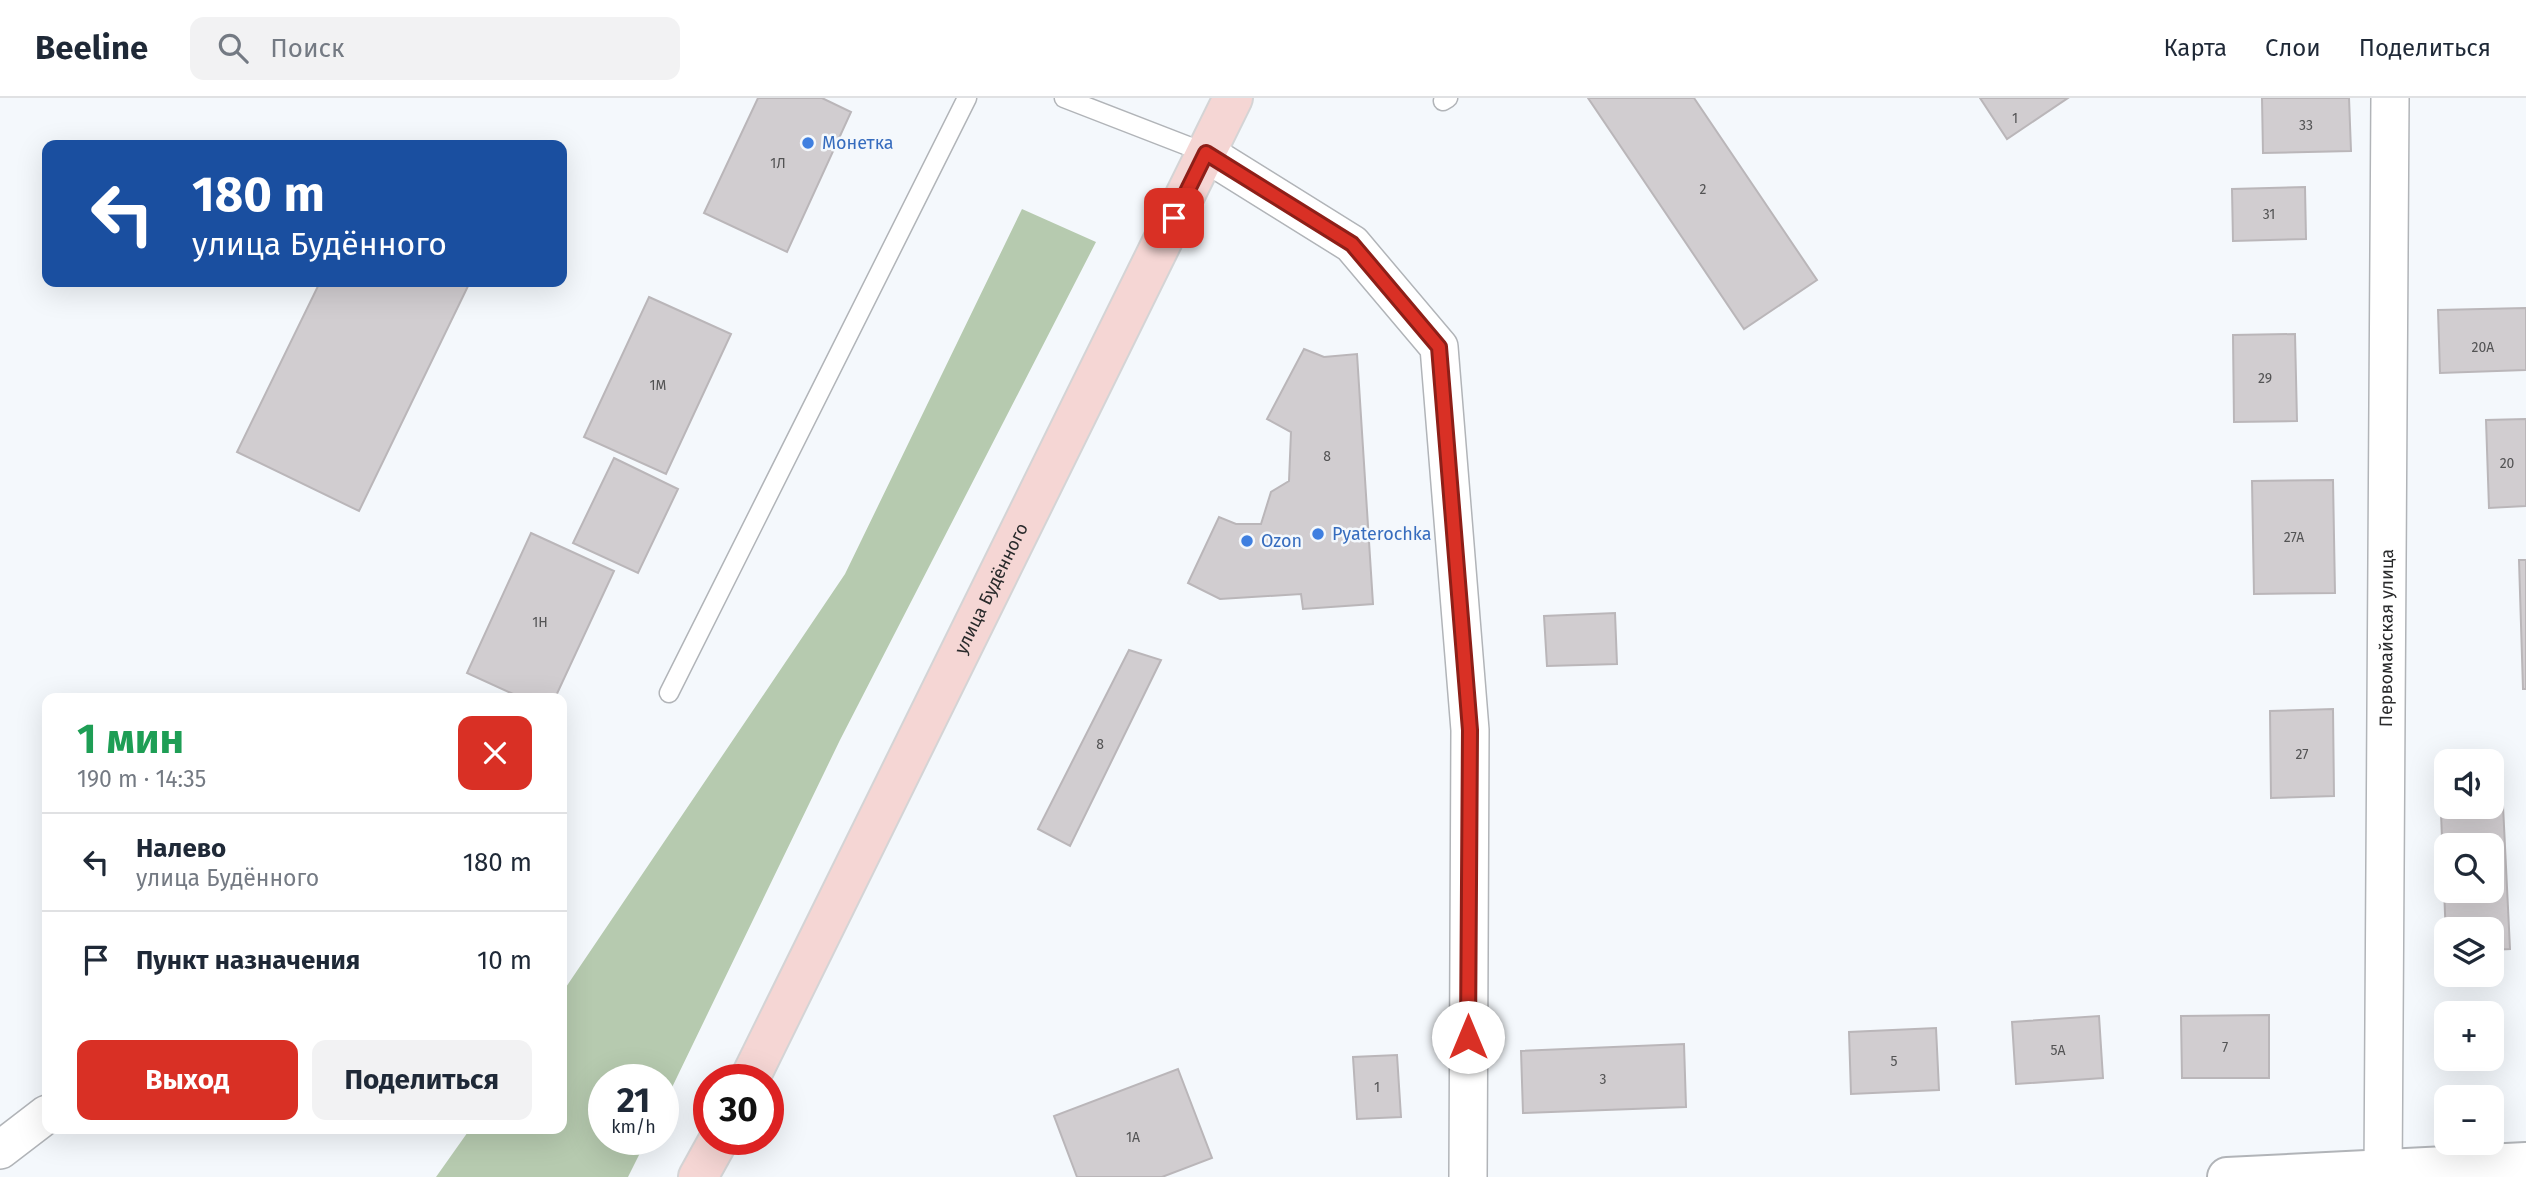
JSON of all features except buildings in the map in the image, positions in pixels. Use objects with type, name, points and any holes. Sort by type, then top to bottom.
[{"type":"main road","name":"улица Будённого","points":[[757,1064],[1233,98]]},
{"type":"main road","points":[[698,1177],[710,1155]]},
{"type":"street","name":"Первомайская улица","points":[[2383,1173],[2390,98]]},
{"type":"street","points":[[1206,153],[1352,244],[1439,347],[1470,730],[1468,1177]]},
{"type":"street","points":[[0,1150],[42,1118]]},
{"type":"street","points":[[2227,1177],[2383,1173],[2526,1163]]},
{"type":"lane","points":[[669,693],[967,98]]},
{"type":"lane","points":[[1064,98],[1206,153]]},
{"type":"green space","points":[[1022,209],[1096,242],[840,740],[679,1073],[679,1064],[588,1064],[588,1155],[639,1155],[628,1177],[436,1177],[466,1134],[567,1134],[567,986],[845,574]]},
{"type":"place","name":"Монетка","points":[[808,143]]},
{"type":"place","name":"Pyaterochka","points":[[1318,534]]},
{"type":"place","name":"Ozon","points":[[1247,541]]},
{"type":"route","points":[[1174,218],[1206,153],[1352,244],[1439,347],[1470,730],[1468,1037]]}]
